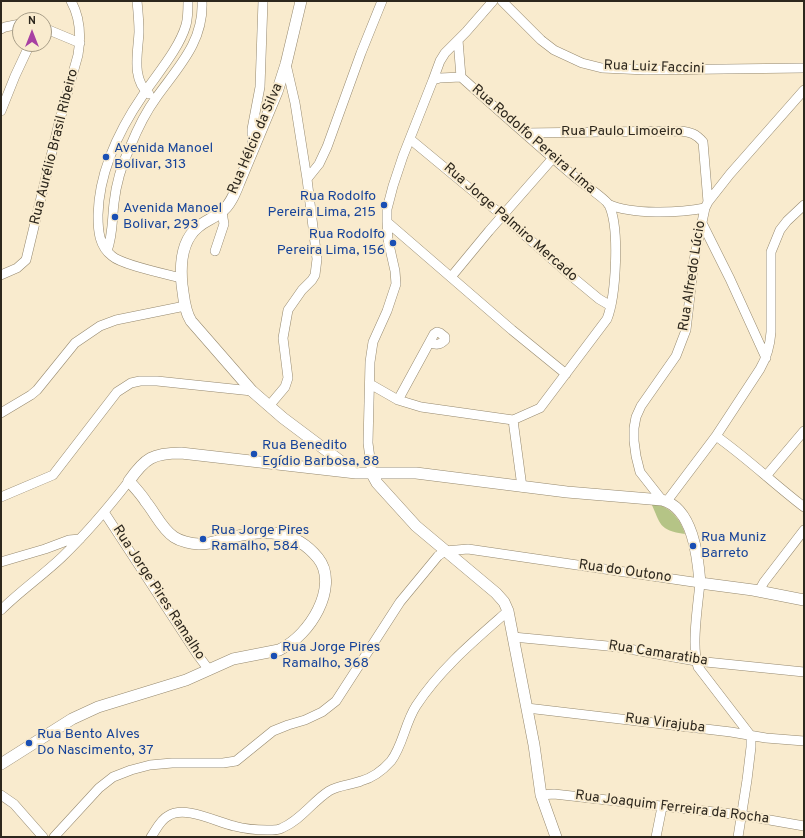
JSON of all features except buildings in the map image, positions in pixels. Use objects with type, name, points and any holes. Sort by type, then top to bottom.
[{"type":"street","name":"Rua Aurélio Brasil Ribeiro","points":[[1,275],[16,268],[26,260],[80,43],[78,20],[71,1]]},
{"type":"street","points":[[137,1],[139,31],[138,80],[145,91],[155,99]]},
{"type":"street","points":[[181,278],[117,260],[107,251],[100,241],[98,217],[107,164],[118,135],[145,91],[172,52],[183,31],[187,20],[188,1]]},
{"type":"street","points":[[107,251],[113,226],[114,202],[125,159],[141,123],[155,99],[183,60],[198,33],[202,20],[202,1]]},
{"type":"street","points":[[252,152],[252,129],[260,87],[263,1]]},
{"type":"street","name":"Rua Hélcio da Silva","points":[[301,1],[286,64],[277,92],[234,194],[222,212],[196,228],[190,236],[182,254],[181,278],[186,314],[190,321],[252,391],[283,418],[356,473]]},
{"type":"street","points":[[307,179],[319,164],[327,148],[361,53],[382,1]]},
{"type":"street","points":[[493,1],[458,40],[445,52],[440,61],[393,186],[387,209],[386,222],[396,284],[390,304],[373,342],[370,362],[368,443],[372,474],[377,483],[416,526],[496,593],[504,602],[508,611],[534,745],[540,795],[556,837]]},
{"type":"street","name":"Rua Luiz Faccini","points":[[502,1],[541,40],[554,50],[582,63],[602,68],[646,70],[804,68]]},
{"type":"street","points":[[1,29],[12,26]]},
{"type":"street","points":[[52,31],[80,43]]},
{"type":"street","points":[[458,40],[461,78]]},
{"type":"street","points":[[1,111],[26,52]]},
{"type":"street","points":[[269,406],[282,391],[288,378],[282,338],[288,310],[302,290],[312,280],[317,267],[316,244],[307,179],[295,103],[286,64]]},
{"type":"street","name":"Rua Rodolfo Pereira Lima","points":[[433,80],[440,78],[461,78],[608,204],[613,224],[616,260],[614,294],[607,319],[540,408],[513,420]]},
{"type":"street","name":"Rua Alfredo Lúcio","points":[[665,501],[640,472],[636,456],[634,428],[636,417],[641,406],[676,356],[688,323],[692,271],[707,205],[730,174],[804,90]]},
{"type":"street","name":"Rua Paulo Limoeiro","points":[[524,133],[692,132],[703,142],[707,205]]},
{"type":"street","name":"Rua Jorge Palmiro Mercado","points":[[410,139],[503,216],[570,275],[599,299],[611,306]]},
{"type":"street","points":[[451,277],[553,158]]},
{"type":"street","points":[[608,204],[617,208],[647,211],[692,211],[707,205]]},
{"type":"street","points":[[665,501],[716,436],[766,358],[771,332],[771,252],[780,230],[804,205]]},
{"type":"street","points":[[215,251],[224,224],[222,212]]},
{"type":"street","points":[[386,222],[512,330],[566,374]]},
{"type":"street","points":[[702,223],[724,266],[766,358]]},
{"type":"street","points":[[1,413],[37,390],[75,343],[100,326],[116,320],[185,306]]},
{"type":"street","points":[[398,400],[430,343]]},
{"type":"street","points":[[1,497],[53,475],[117,392],[131,383],[140,381],[157,381],[252,391]]},
{"type":"street","points":[[370,384],[398,400],[421,407],[513,420],[522,487]]},
{"type":"street","points":[[766,476],[804,431]]},
{"type":"street","points":[[716,436],[748,460],[804,507]]},
{"type":"street","points":[[1,610],[61,558],[83,536],[148,458],[166,453],[181,453],[356,473],[416,473],[522,487],[665,501],[678,509],[691,530],[697,558],[700,583],[696,624],[696,661],[698,667],[751,736],[750,761],[738,837]]},
{"type":"street","points":[[386,473],[393,500]]},
{"type":"street","name":"Rua Jorge Pires Ramalho","points":[[104,512],[209,670],[233,659],[279,650],[285,647],[309,625],[320,605],[326,584],[324,567],[312,551],[303,543],[288,535],[267,532],[199,544],[175,538],[162,525],[145,500],[129,481]]},
{"type":"street","points":[[759,591],[764,582],[804,530]]},
{"type":"street","points":[[1,562],[83,536]]},
{"type":"street","name":"Rua do Outono","points":[[445,551],[468,549],[759,591],[804,600]]},
{"type":"street","points":[[54,837],[94,793],[113,777],[150,765],[172,763],[223,763],[236,761],[273,731],[288,724],[305,720],[322,712],[336,702],[400,602],[438,556],[445,551]]},
{"type":"street","points":[[151,837],[163,819],[178,812],[198,815],[235,827],[260,830],[278,830],[291,825],[331,790],[361,782],[375,774],[391,760],[402,739],[413,711],[424,694],[442,672],[508,611]]},
{"type":"street","name":"Rua Camaratiba","points":[[513,637],[618,647],[696,661],[804,672]]},
{"type":"street","points":[[1,764],[72,719],[94,708],[186,680],[209,670]]},
{"type":"street","name":"Rua Virajuba","points":[[526,708],[731,732],[751,736],[804,741]]},
{"type":"street","points":[[1,795],[14,804],[43,837]]},
{"type":"street","name":"Rua Joaquim Ferreira da Rocha","points":[[540,795],[560,795],[742,815],[804,826]]},
{"type":"street","points":[[656,837],[662,807]]},
{"type":"green space","points":[[651,503],[663,506],[677,517],[685,534],[665,528],[659,521]]},
{"type":"place","name":"Avenida Manoel Bolivar, 313","points":[[106,157]]},
{"type":"place","name":"Rua Rodolfo Pereira Lima, 215","points":[[384,205]]},
{"type":"place","name":"Avenida Manoel Bolivar, 293","points":[[115,217]]},
{"type":"place","name":"Rua Rodolfo Pereira Lima, 156","points":[[393,243]]},
{"type":"place","name":"Rua Benedito Egídio Barbosa, 88","points":[[254,454]]},
{"type":"place","name":"Rua Jorge Pires Ramalho, 584","points":[[203,539]]},
{"type":"place","name":"Rua Muniz Barreto","points":[[693,546]]},
{"type":"place","name":"Rua Jorge Pires Ramalho, 368","points":[[274,656]]},
{"type":"place","name":"Rua Bento Alves Do Nascimento, 37","points":[[29,743]]}]
